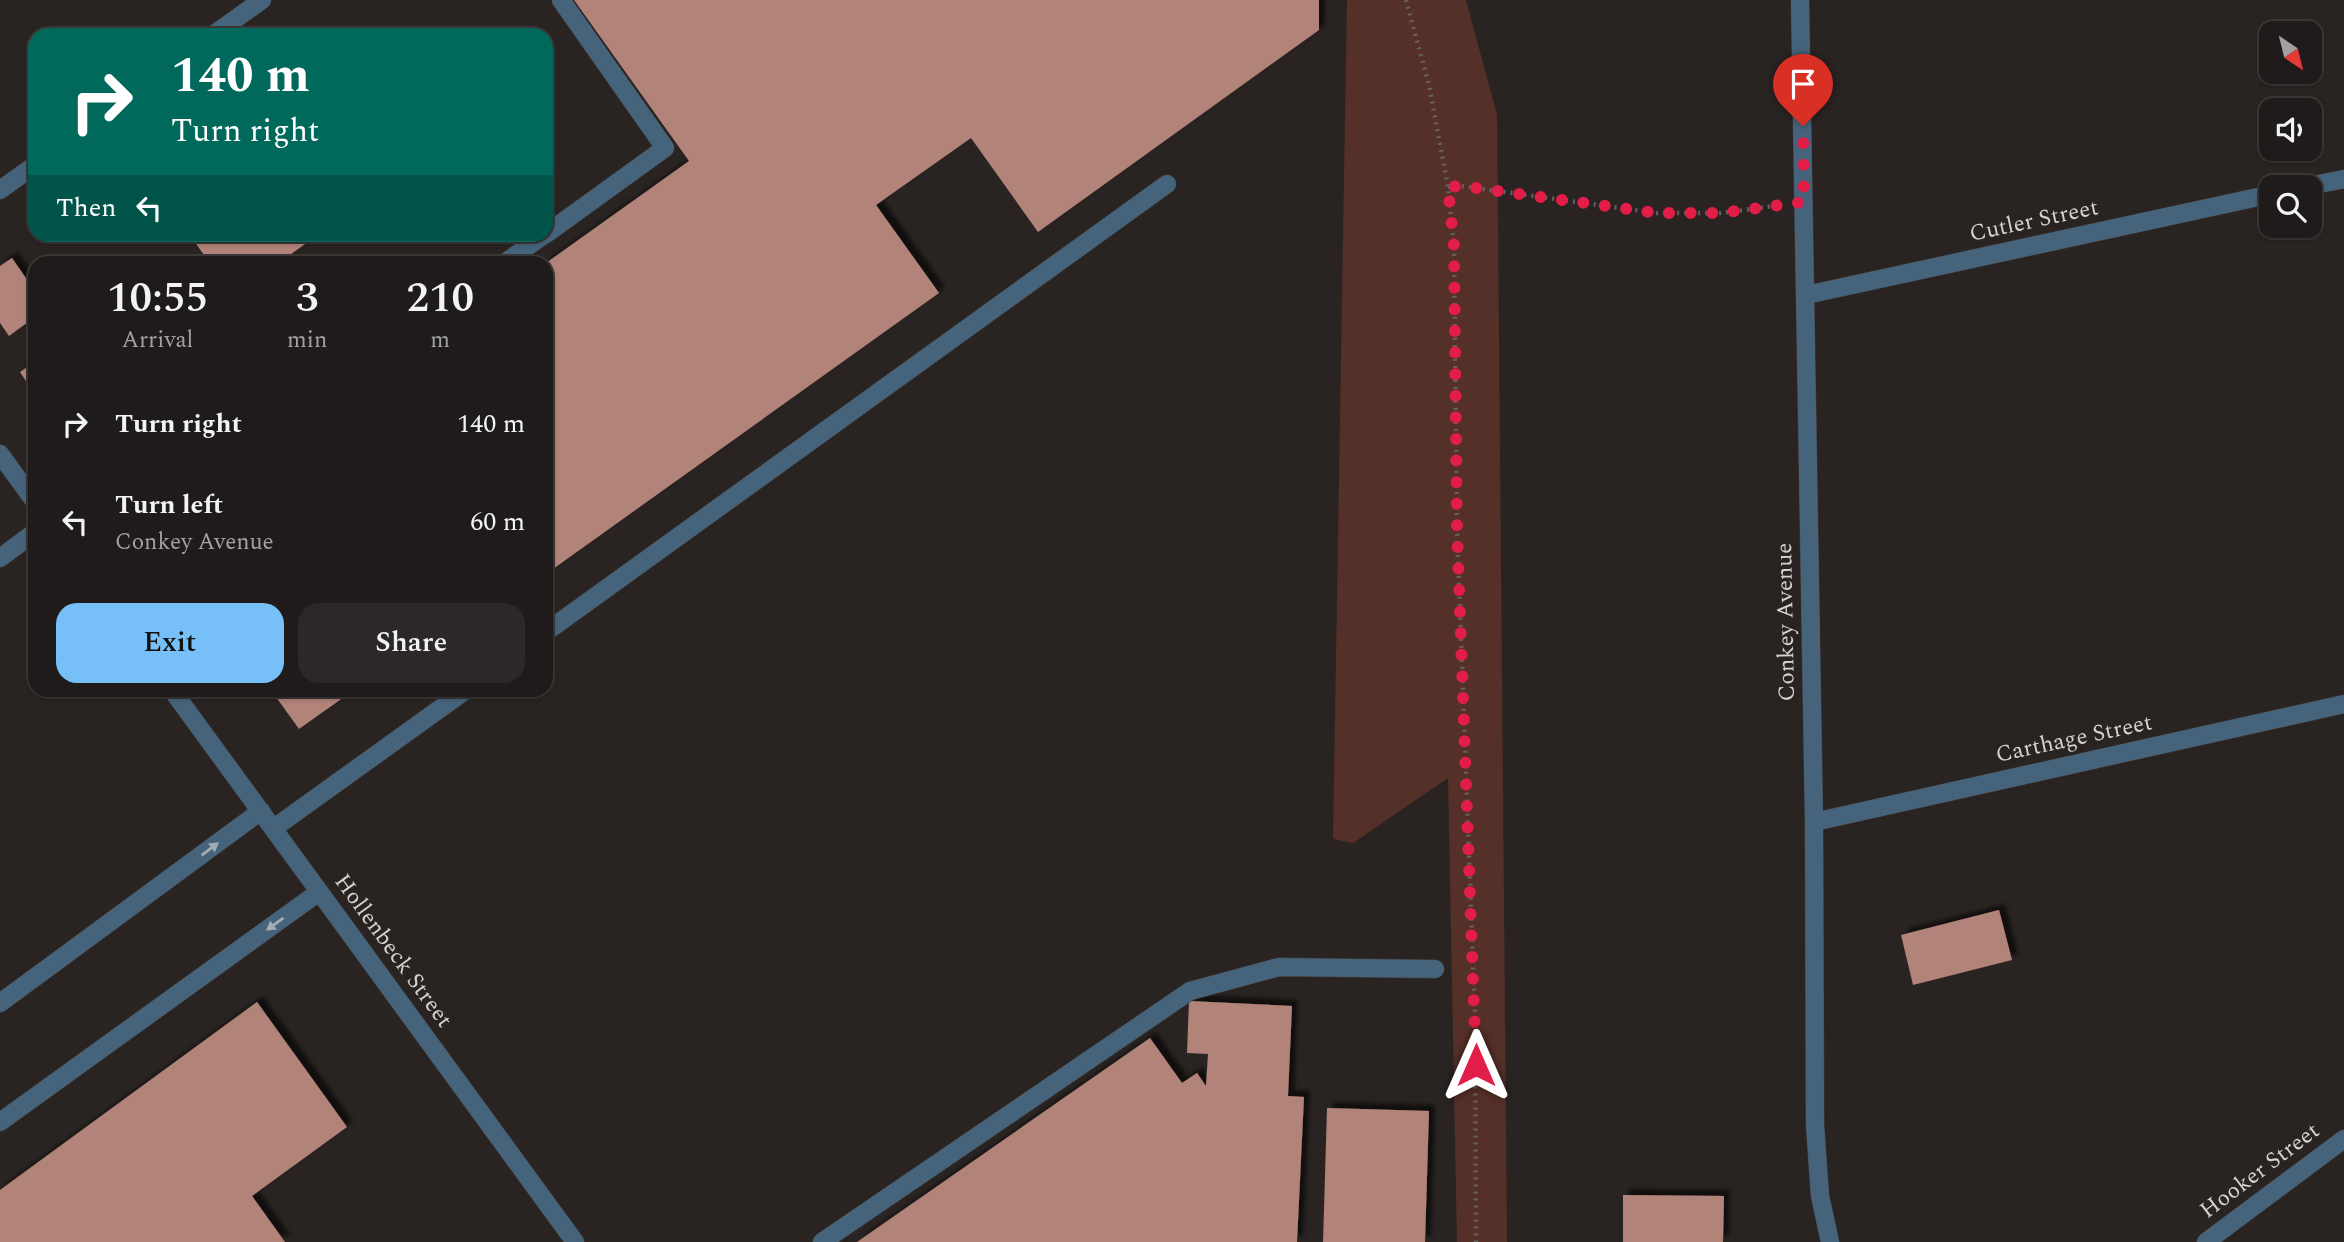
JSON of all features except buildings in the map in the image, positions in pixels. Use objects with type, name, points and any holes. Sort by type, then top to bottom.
[{"type":"street","points":[[224,28],[262,0]]},
{"type":"street","points":[[553,228],[664,148],[561,0]]},
{"type":"street","name":"Conkey Avenue","points":[[1800,0],[1814,822],[1815,1125],[1820,1196],[1830,1242]]},
{"type":"street","points":[[0,190],[28,170]]},
{"type":"street","points":[[2322,183],[2344,179]]},
{"type":"street","points":[[553,627],[1167,184]]},
{"type":"street","name":"Cutler Street","points":[[1806,295],[2259,197]]},
{"type":"street","points":[[514,256],[534,242]]},
{"type":"street","points":[[0,454],[28,492]]},
{"type":"street","points":[[0,558],[28,537]]},
{"type":"street","name":"Hollenbeck Street","points":[[177,697],[575,1242]]},
{"type":"street","points":[[274,828],[456,697]]},
{"type":"street","name":"Carthage Street","points":[[1814,822],[2344,704]]},
{"type":"street","points":[[0,1003],[261,811]]},
{"type":"street","points":[[0,1122],[319,892]]},
{"type":"street","points":[[821,1242],[1190,991],[1279,967],[1435,969]]},
{"type":"street","name":"Hooker Street","points":[[2206,1242],[2344,1139]]},
{"type":"path","points":[[1406,0],[1429,85],[1448,187],[1454,247],[1457,528],[1475,1015],[1476,1242]]},
{"type":"path","points":[[1448,187],[1461,186],[1657,213],[1720,213],[1804,202]]},
{"type":"shaded area","points":[[1347,0],[1466,0],[1497,115],[1507,1242],[1457,1242],[1448,778],[1353,843],[1333,839]]},
{"type":"route","points":[[1476,1065],[1468,775],[1457,528],[1454,247],[1448,187],[1461,186],[1657,213],[1720,213],[1804,202],[1803,126]]}]
